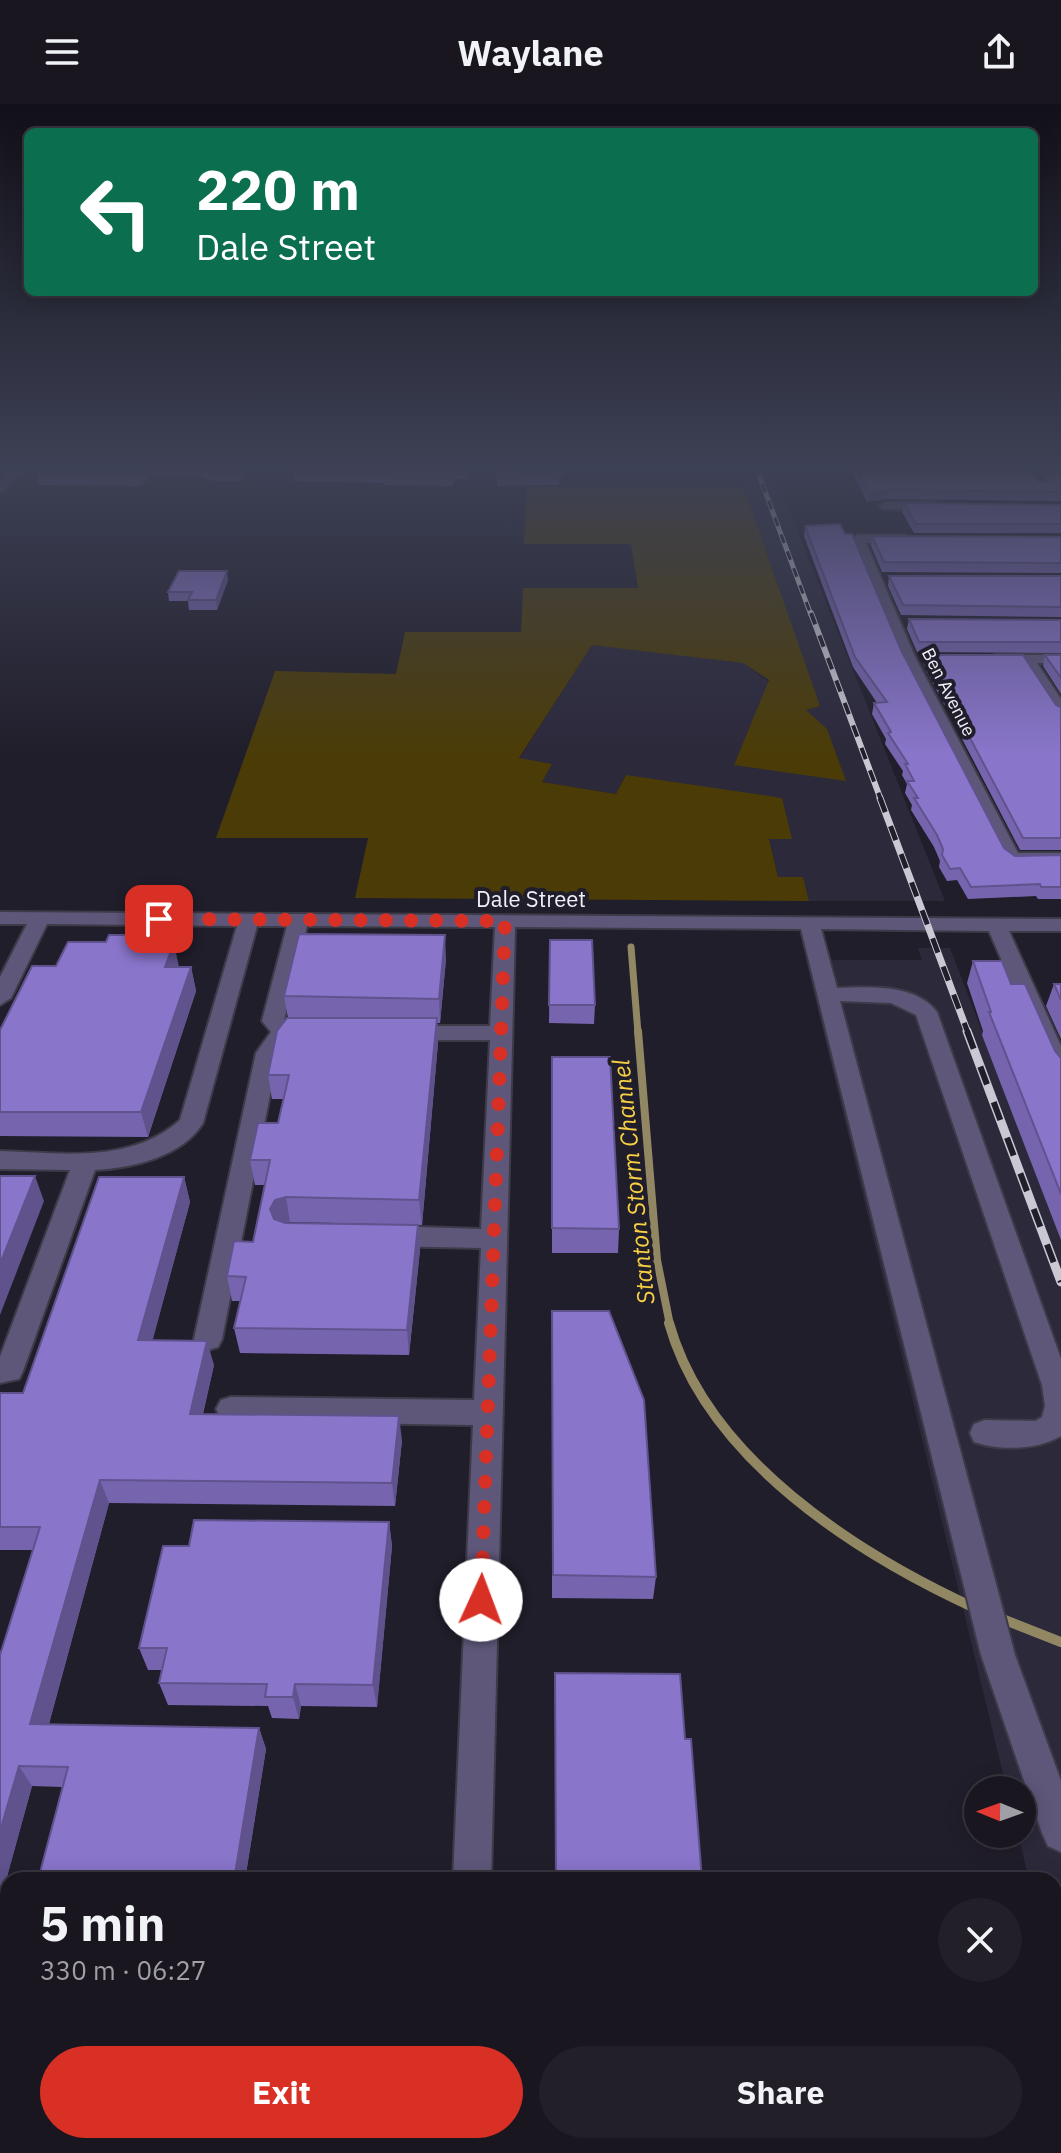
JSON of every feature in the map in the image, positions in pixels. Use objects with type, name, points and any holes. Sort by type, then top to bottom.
[{"type":"street","name":"Ben Avenue","points":[[872,563],[1012,859],[1061,859]]},
{"type":"street","points":[[983,659],[1061,659]]},
{"type":"street","points":[[1027,659],[1061,711]]},
{"type":"street","name":"Dale Street","points":[[0,918],[1061,925]]},
{"type":"street","points":[[0,998],[40,919]]},
{"type":"street","points":[[0,1160],[129,1158],[177,1140],[191,1123],[249,920]]},
{"type":"street","points":[[298,920],[273,1021],[283,1032],[327,1033]]},
{"type":"street","points":[[472,1872],[505,921]]},
{"type":"street","points":[[809,923],[998,1655],[1061,1833]]},
{"type":"street","points":[[996,924],[1061,1072]]},
{"type":"street","points":[[827,995],[906,997],[926,1012],[1056,1385],[1060,1406],[1054,1425],[1039,1434],[985,1433]]},
{"type":"street","points":[[208,1339],[267,1053],[283,1032]]},
{"type":"street","points":[[385,1033],[501,1033]]},
{"type":"street","points":[[0,1371],[9,1371],[86,1160]]},
{"type":"street","points":[[364,1236],[494,1239]]},
{"type":"street","points":[[231,1409],[488,1413]]},
{"type":"shaded area","points":[[634,563],[770,563],[820,706],[806,710],[827,729],[846,781],[734,765],[769,680],[743,663],[592,645],[519,758],[552,764],[542,782],[616,794],[626,775],[782,798],[792,839],[769,839],[778,877],[803,877],[809,901],[355,898],[368,838],[216,838],[275,671],[396,674],[405,632],[521,632],[523,588],[638,588]]},
{"type":"shaded area","points":[[770,563],[810,563],[945,901],[809,901],[803,877],[778,877],[769,838],[792,838],[626,775],[616,794],[541,782],[552,764],[519,759],[592,644],[743,663],[806,709],[819,706]]},
{"type":"shaded area","points":[[918,948],[950,948],[1061,1238],[1061,1872],[1027,1872],[1021,1848],[1036,1848],[1036,1776],[1004,1776],[806,960],[922,960]]},
{"type":"building","points":[[819,563],[864,563],[901,650],[1004,848],[1015,856],[1061,855],[1061,887],[1041,887],[1040,884],[971,887],[960,868],[950,869],[942,855],[943,849],[937,835],[907,781],[914,781],[905,764],[908,764],[874,703],[887,702],[855,657]]},
{"type":"building","points":[[179,571],[227,571],[216,600],[188,600],[192,592],[168,592]]},
{"type":"building","points":[[889,576],[1061,576],[1061,607],[903,605]]},
{"type":"building","points":[[909,619],[1061,620],[1061,642],[919,642]]},
{"type":"building","points":[[926,655],[1023,655],[1056,705],[1061,707],[1061,838],[1023,838]]},
{"type":"building","points":[[1045,655],[1061,655],[1061,678]]},
{"type":"building","points":[[299,934],[445,935],[439,999],[284,996]]},
{"type":"building","points":[[109,935],[138,935],[135,943],[174,943],[165,967],[191,967],[141,1112],[0,1112],[0,1030],[32,966],[56,966],[68,942],[106,942]]},
{"type":"building","points":[[550,940],[592,940],[595,1005],[549,1005]]},
{"type":"building","points":[[973,961],[1002,961],[1011,984],[1025,984],[1061,1058],[1061,1194],[989,1012]]},
{"type":"building","points":[[1054,984],[1061,984],[1061,1000]]},
{"type":"building","points":[[287,1018],[437,1018],[419,1200],[286,1197],[275,1200],[270,1209],[274,1219],[285,1223],[418,1225],[407,1330],[234,1328],[246,1277],[227,1276],[234,1241],[253,1242],[270,1160],[250,1160],[258,1123],[278,1123],[289,1075],[268,1075],[277,1031]]},
{"type":"building","points":[[552,1057],[610,1057],[619,1229],[552,1228]]},
{"type":"building","points":[[0,1176],[35,1176],[0,1264]]},
{"type":"building","points":[[99,1177],[184,1177],[138,1340],[207,1341],[190,1414],[399,1416],[392,1483],[100,1480],[30,1724],[259,1728],[235,1872],[40,1872],[68,1767],[19,1766],[0,1831],[0,1655],[40,1527],[0,1527],[0,1393],[23,1393]]},
{"type":"building","points":[[552,1311],[609,1311],[644,1400],[656,1577],[553,1575]]},
{"type":"building","points":[[194,1520],[389,1522],[373,1685],[295,1684],[293,1697],[265,1697],[267,1684],[159,1683],[167,1648],[139,1648],[163,1546],[189,1546]]},
{"type":"building","points":[[555,1673],[680,1674],[685,1739],[691,1739],[701,1872],[556,1872]]},
{"type":"waterway","name":"Stanton Storm Channel","points":[[631,947],[638,1033]]},
{"type":"waterway","name":"Stanton Storm Channel","points":[[638,1031],[657,1260],[670,1325]]},
{"type":"waterway","name":"Stanton Storm Channel","points":[[669,1323],[688,1372],[716,1417],[752,1459],[792,1496],[837,1530],[884,1560],[977,1609]]},
{"type":"waterway","name":"Stanton Storm Channel","points":[[997,1617],[1061,1642]]},
{"type":"railway","points":[[792,563],[811,615]]},
{"type":"railway","points":[[811,613],[881,800]]},
{"type":"railway","points":[[880,798],[968,1033]]},
{"type":"railway","points":[[967,1031],[1061,1282]]},
{"type":"route","points":[[159,919],[505,921],[481,1600]]}]
